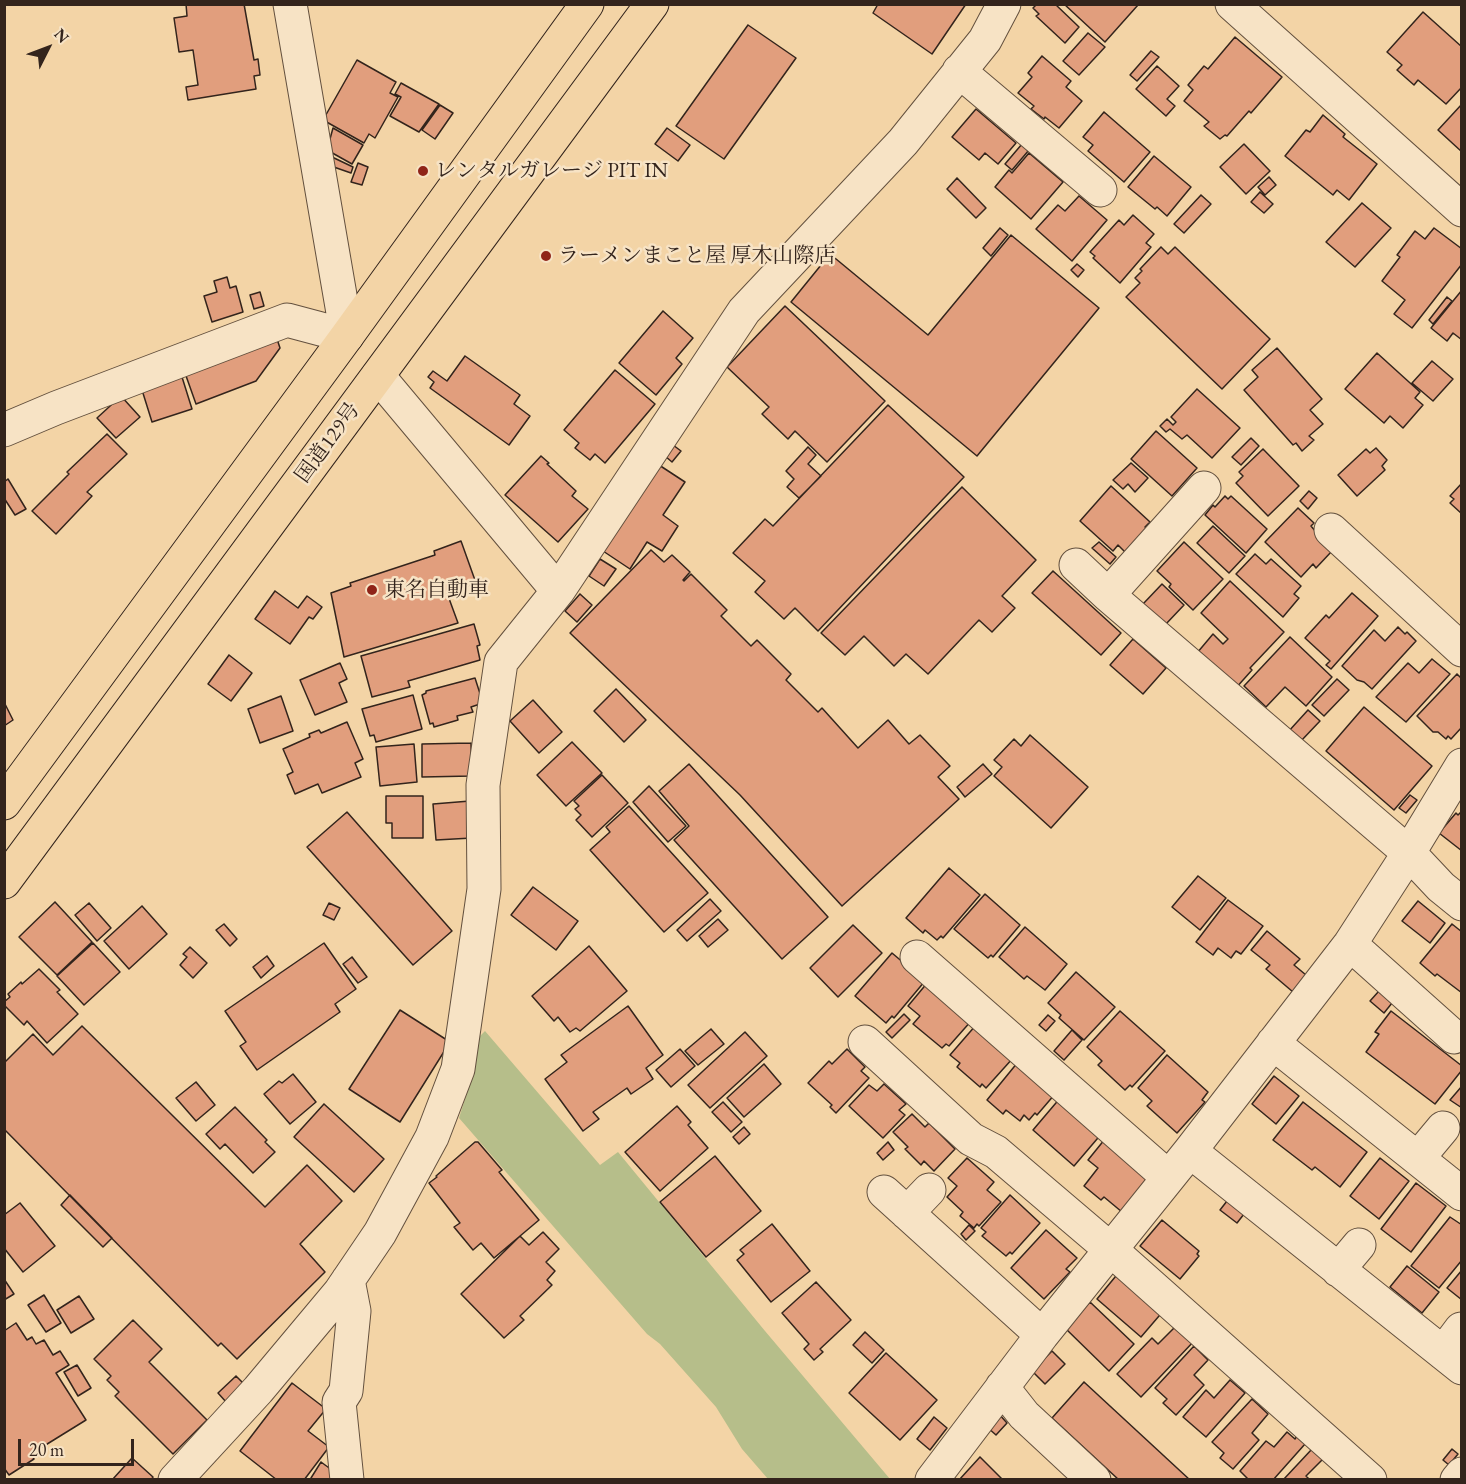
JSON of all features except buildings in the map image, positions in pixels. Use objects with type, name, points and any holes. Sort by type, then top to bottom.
[{"type":"highway","points":[[4,803],[347,336],[587,4]]},
{"type":"highway","name":"国道129号","points":[[4,882],[652,4]]},
{"type":"street","points":[[4,430],[287,320],[347,336],[290,4]]},
{"type":"street","points":[[175,1479],[258,1390],[340,1292],[380,1233],[432,1137],[458,1069],[484,889],[483,785],[501,662],[558,591],[744,311],[903,142],[985,40],[1004,4]]},
{"type":"street","points":[[1232,4],[1461,210]]},
{"type":"street","points":[[959,71],[1100,190]]},
{"type":"street","points":[[378,376],[558,591]]},
{"type":"street","points":[[1108,595],[1204,488]]},
{"type":"street","points":[[1331,530],[1353,567],[1461,650]]},
{"type":"street","points":[[1076,565],[1409,854],[1461,904]]},
{"type":"street","points":[[932,1479],[1042,1335],[1190,1151],[1350,944],[1460,770]]},
{"type":"street","points":[[1350,944],[1454,1036]]},
{"type":"street","points":[[917,957],[1007,1020],[1168,1177]]},
{"type":"street","points":[[865,1042],[925,1078],[971,1139],[996,1152],[1110,1249],[1370,1479]]},
{"type":"street","points":[[1273,1043],[1461,1194]]},
{"type":"street","points":[[1418,1158],[1443,1128]]},
{"type":"street","points":[[1190,1151],[1338,1269],[1455,1350]]},
{"type":"street","points":[[929,1190],[896,1203],[1042,1335]]},
{"type":"street","points":[[1338,1269],[1359,1245]]},
{"type":"street","points":[[347,1479],[339,1401],[346,1391],[354,1311],[348,1280]]},
{"type":"street","points":[[1002,1388],[1024,1415],[1094,1479]]},
{"type":"street","points":[[1457,1479],[1461,1474]]},
{"type":"green space","points":[[485,1031],[600,1165],[618,1152],[890,1479],[768,1479],[742,1449],[716,1407],[660,1344],[647,1334],[459,1118],[474,1070],[479,1037]]},
{"type":"place","name":"レンタルガレージ PIT IN","points":[[423,171]]},
{"type":"place","name":"ラーメンまこと屋 厚木山際店","points":[[546,256]]},
{"type":"place","name":"東名自動車","points":[[372,590]]}]
